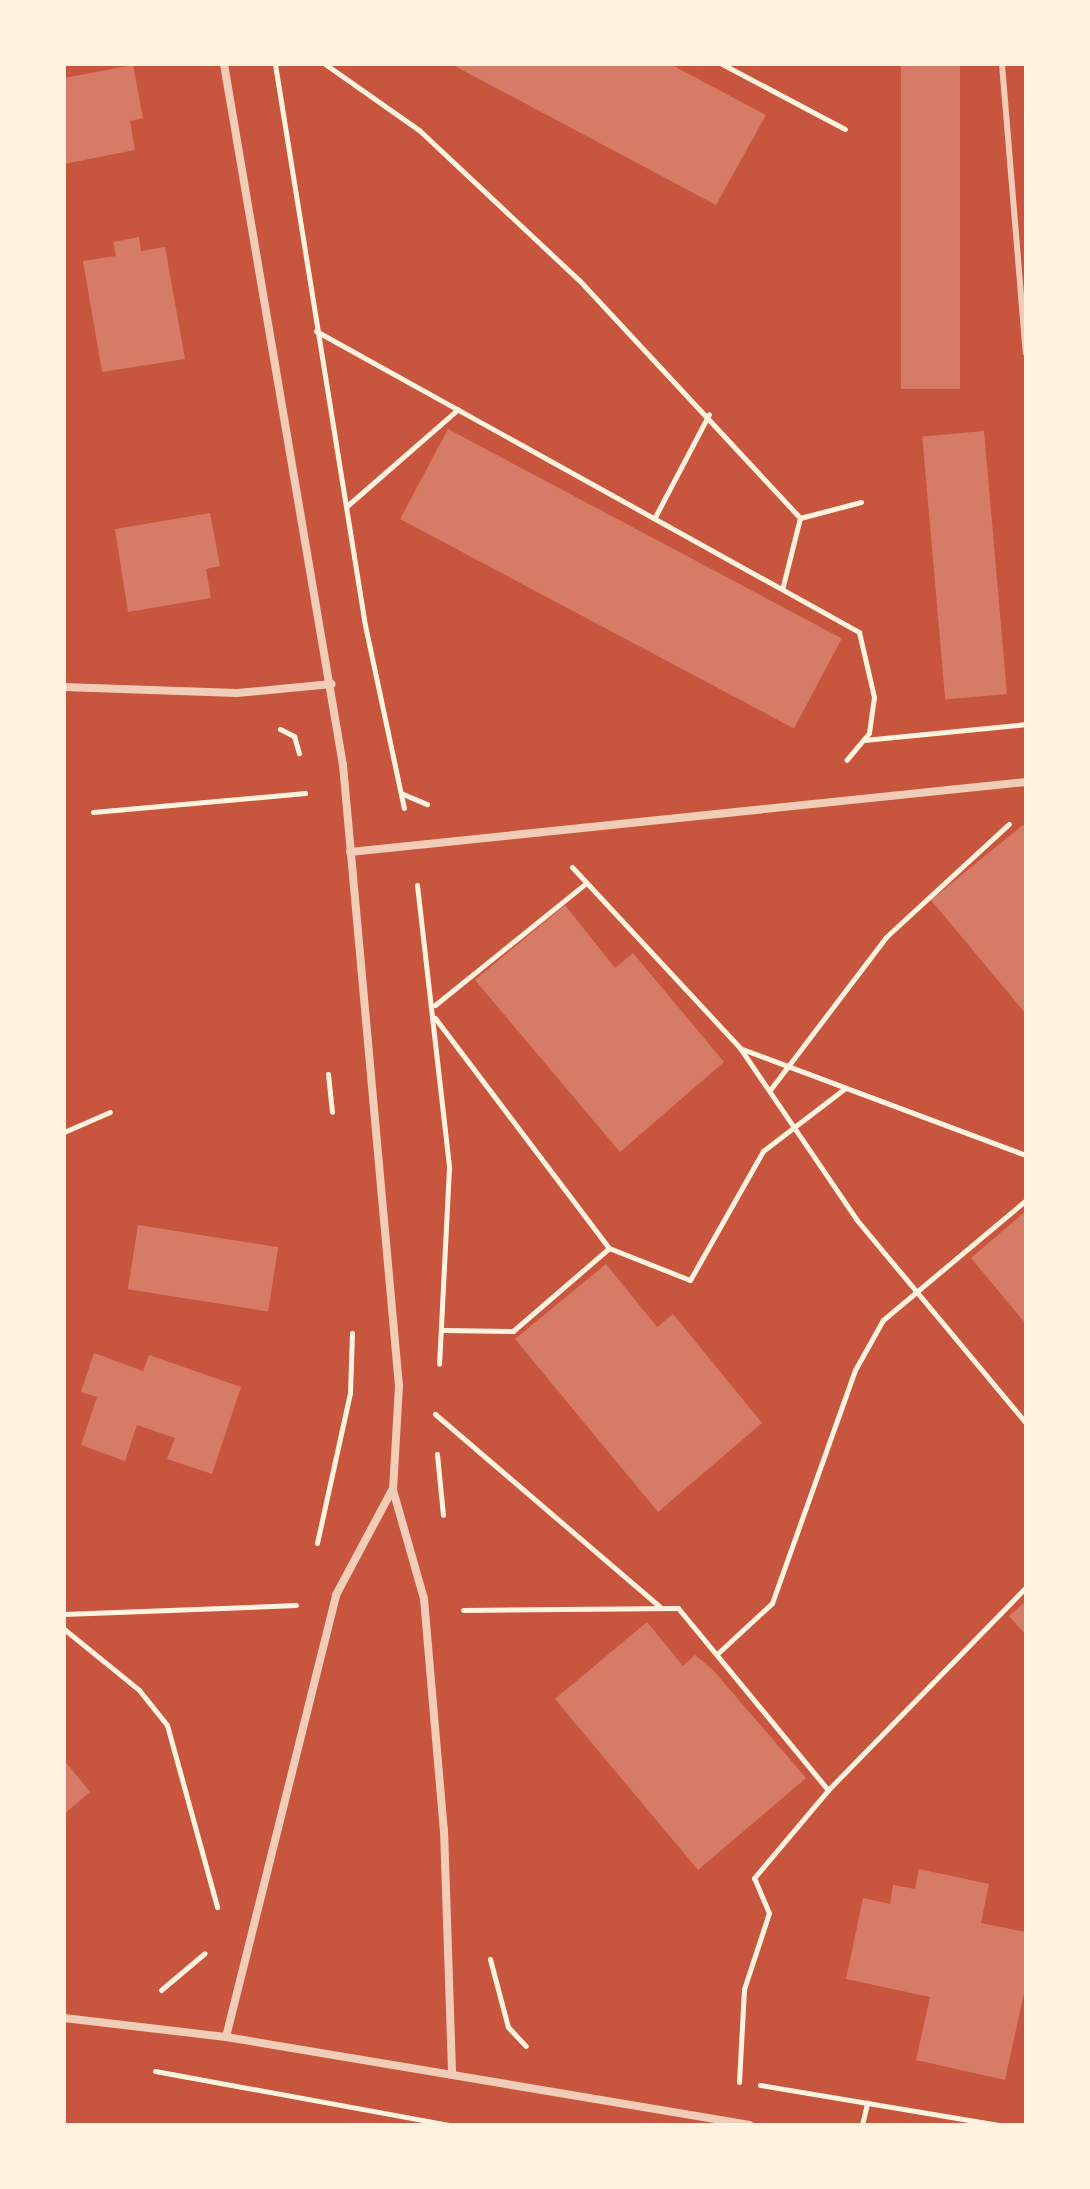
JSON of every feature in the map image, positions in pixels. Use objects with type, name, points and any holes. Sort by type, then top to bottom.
[{"type":"street","points":[[224,64],[332,684],[399,1386],[393,1490],[424,1599],[453,1977],[452,2072]]},
{"type":"street","points":[[64,687],[237,693],[332,684]]},
{"type":"street","points":[[350,852],[411,843],[1026,782]]},
{"type":"street","points":[[226,2037],[336,1595],[393,1490]]},
{"type":"street","points":[[64,2018],[226,2037],[452,2072],[750,2125]]},
{"type":"lane","points":[[1002,64],[1026,353]]},
{"type":"path","points":[[275,64],[316,331],[411,843],[434,1005],[449,1168],[443,1330],[438,1371]]},
{"type":"path","points":[[325,64],[419,130],[709,414],[800,518]]},
{"type":"path","points":[[722,64],[845,129]]},
{"type":"path","points":[[316,331],[783,586],[859,632],[874,697],[864,740],[840,764]]},
{"type":"path","points":[[347,506],[458,409]]},
{"type":"path","points":[[655,517],[709,414]]},
{"type":"path","points":[[800,518],[861,502]]},
{"type":"path","points":[[783,586],[800,518]]},
{"type":"path","points":[[267,723],[294,736],[300,759]]},
{"type":"path","points":[[864,740],[1026,724]]},
{"type":"path","points":[[304,781],[306,806]]},
{"type":"path","points":[[93,812],[305,793]]},
{"type":"path","points":[[402,794],[443,811]]},
{"type":"path","points":[[770,1090],[790,1068],[886,937],[943,877],[1015,819]]},
{"type":"path","points":[[581,877],[740,1048],[856,1219],[1026,1423]]},
{"type":"path","points":[[434,1005],[586,883]]},
{"type":"path","points":[[434,1017],[609,1248],[690,1280],[763,1151],[844,1089]]},
{"type":"path","points":[[740,1048],[1026,1155]]},
{"type":"path","points":[[327,1057],[334,1130]]},
{"type":"path","points":[[64,1132],[110,1112]]},
{"type":"path","points":[[717,1654],[772,1603],[855,1370],[883,1320],[915,1290],[1026,1200]]},
{"type":"path","points":[[443,1330],[513,1331],[609,1248]]},
{"type":"path","points":[[316,1549],[350,1393],[351,1317]]},
{"type":"path","points":[[434,1398],[434,1427]]},
{"type":"path","points":[[433,1412],[659,1606]]},
{"type":"path","points":[[436,1443],[445,1534]]},
{"type":"path","points":[[739,2082],[744,1989],[769,1913],[754,1878],[828,1790],[1026,1587]]},
{"type":"path","points":[[298,1620],[305,1591]]},
{"type":"path","points":[[64,1614],[301,1605]]},
{"type":"path","points":[[453,1610],[678,1608],[828,1790]]},
{"type":"path","points":[[64,1629],[139,1690],[167,1725],[220,1919],[228,1889]]},
{"type":"path","points":[[153,1993],[203,1957],[209,1945]]},
{"type":"path","points":[[489,1953],[508,2027],[537,2053]]},
{"type":"path","points":[[145,2069],[450,2125]]},
{"type":"path","points":[[725,2079],[999,2125]]},
{"type":"path","points":[[862,2125],[867,2103]]},
{"type":"building","points":[[451,64],[670,64],[766,115],[716,205]]},
{"type":"building","points":[[901,64],[960,64],[960,389],[901,389]]},
{"type":"building","points":[[133,65],[143,118],[130,121],[135,150],[64,164],[64,78]]},
{"type":"building","points":[[139,237],[141,251],[165,247],[185,359],[102,372],[83,261],[116,256],[113,242]]},
{"type":"building","points":[[448,429],[842,638],[794,728],[400,519]]},
{"type":"building","points":[[984,431],[1007,694],[945,699],[922,436]]},
{"type":"building","points":[[210,513],[220,566],[206,569],[211,598],[128,612],[115,529]]},
{"type":"building","points":[[1023,825],[1026,829],[1026,1014],[931,900]]},
{"type":"building","points":[[565,905],[615,968],[633,953],[724,1062],[620,1152],[475,980]]},
{"type":"building","points":[[1026,1211],[1026,1324],[971,1258]]},
{"type":"building","points":[[138,1225],[278,1247],[268,1311],[128,1289]]},
{"type":"building","points":[[606,1264],[657,1327],[673,1314],[762,1423],[658,1512],[515,1339]]},
{"type":"building","points":[[94,1353],[143,1371],[149,1355],[241,1387],[212,1474],[167,1459],[175,1438],[137,1425],[125,1461],[81,1445],[97,1397],[81,1392]]},
{"type":"building","points":[[1026,1601],[1026,1635],[1009,1616]]},
{"type":"building","points":[[647,1622],[683,1666],[695,1655],[713,1670],[806,1778],[698,1870],[555,1699]]},
{"type":"building","points":[[64,1760],[90,1792],[64,1814]]},
{"type":"building","points":[[919,1869],[989,1884],[981,1923],[1026,1932],[1026,1984],[1005,2080],[916,2060],[930,1997],[846,1979],[863,1898],[890,1904],[893,1885],[915,1889]]}]
